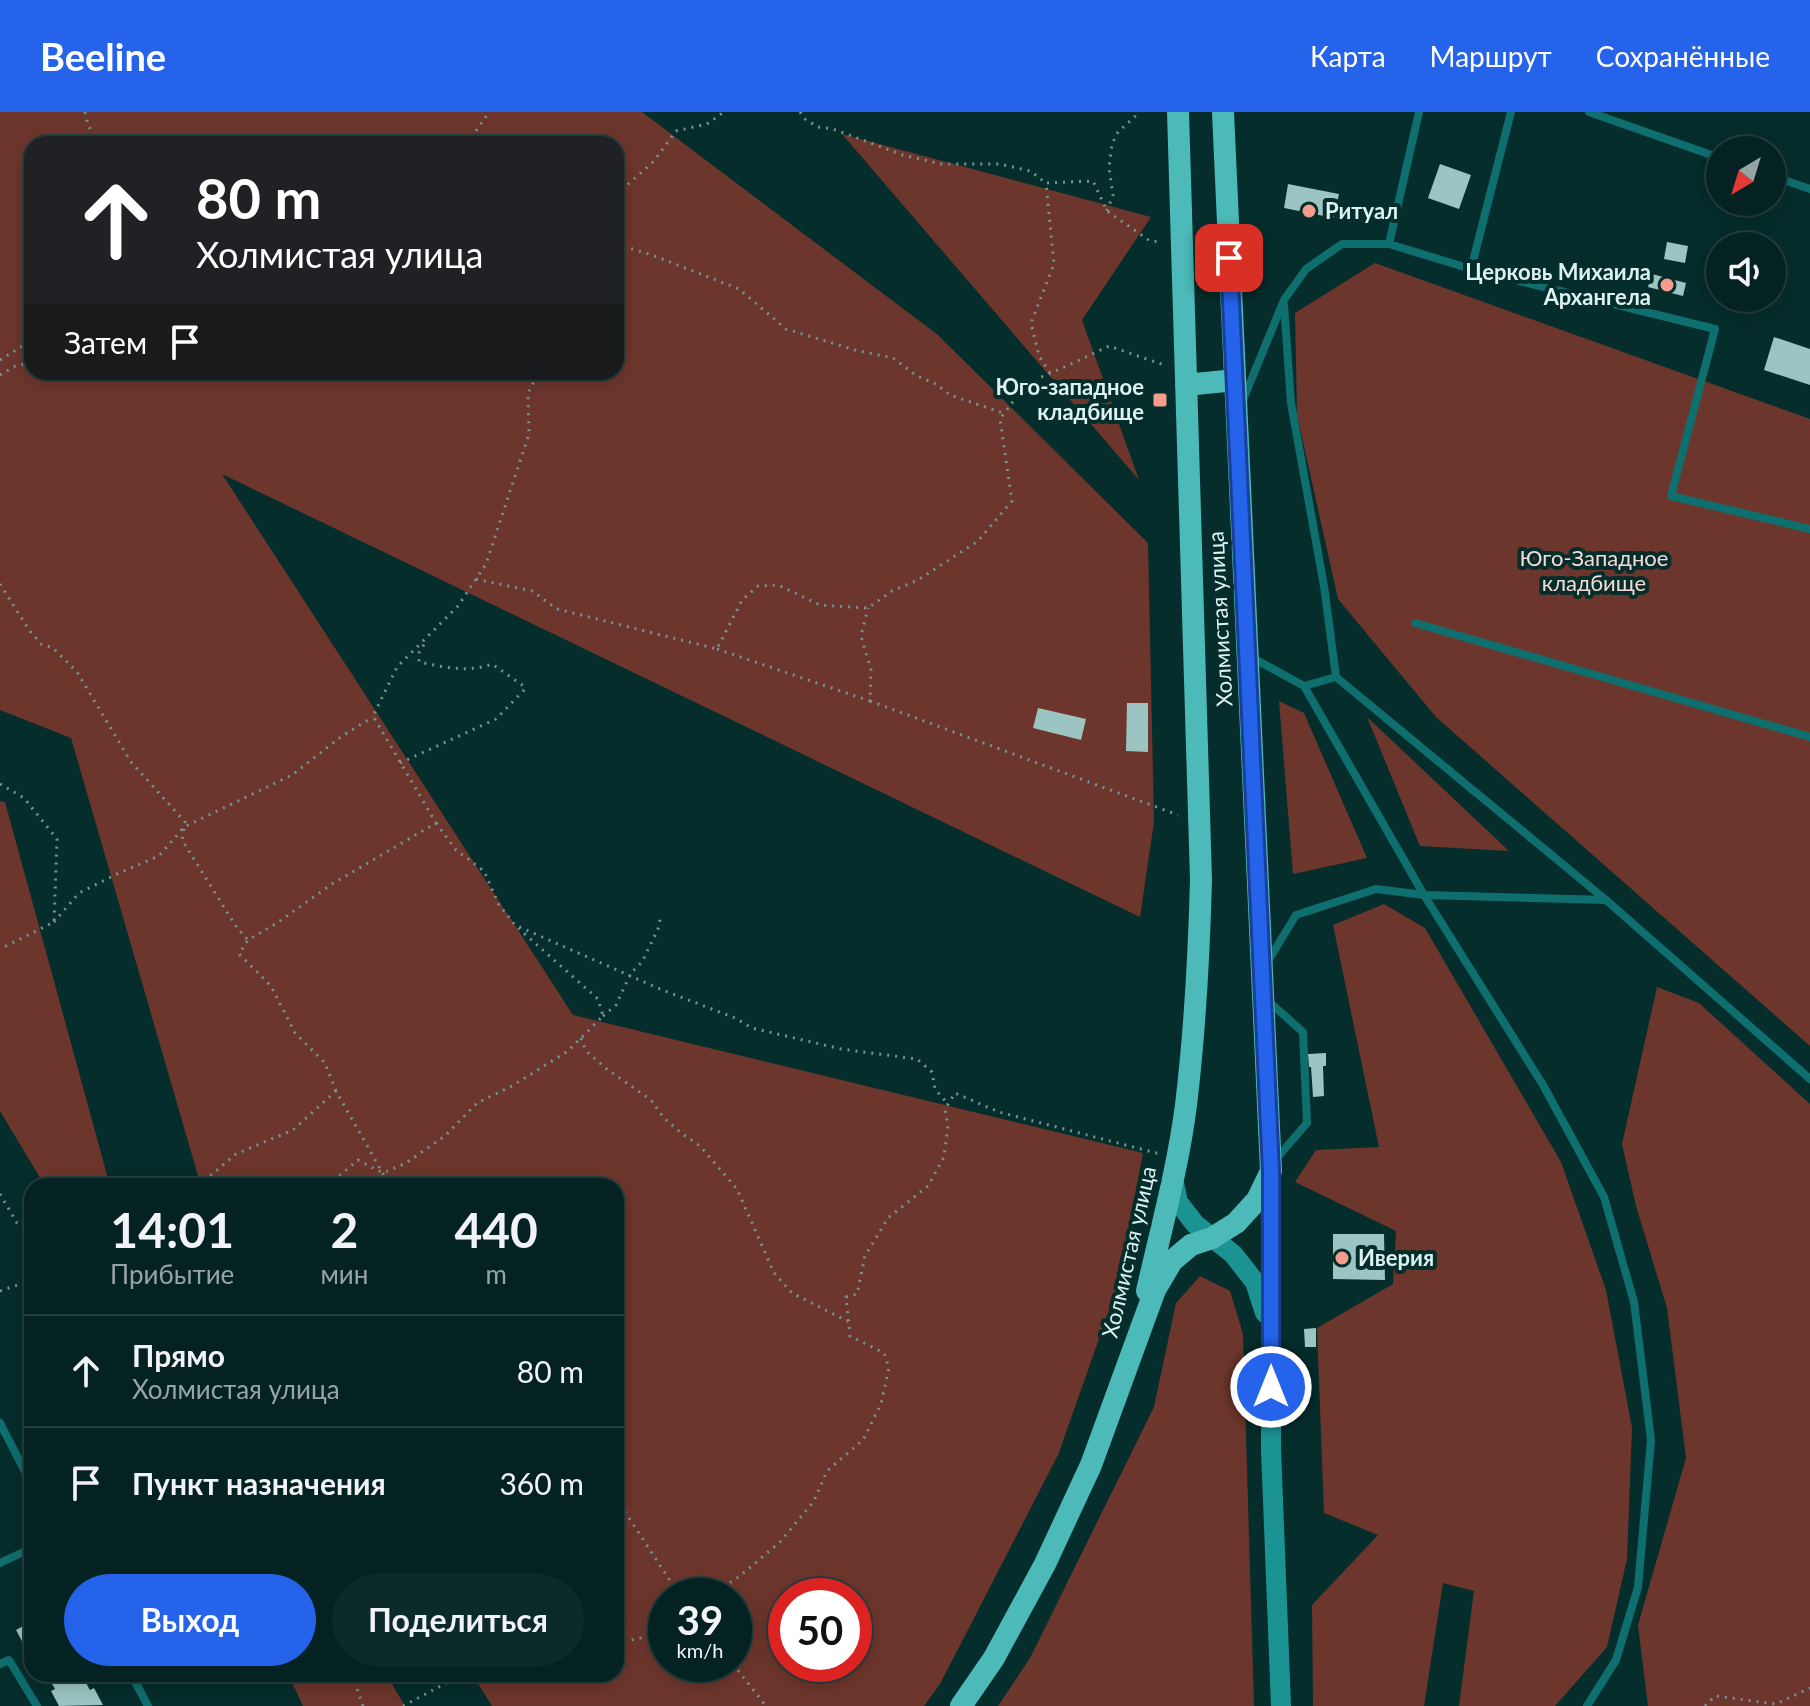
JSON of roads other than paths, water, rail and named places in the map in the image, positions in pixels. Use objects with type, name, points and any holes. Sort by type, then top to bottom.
[{"type":"highway","name":"Холмистая улица","points":[[1131,1354],[1175,1168],[1186,1106],[1198,975],[1201,880],[1178,112]]},
{"type":"highway","name":"Холмистая улица","points":[[1131,1354],[1155,1290],[1172,1261],[1191,1245],[1212,1238],[1236,1223],[1257,1200],[1270,1168],[1223,112]]},
{"type":"highway","points":[[1186,379],[1235,380]]},
{"type":"highway","points":[[961,1706],[994,1658],[1045,1564],[1091,1465],[1131,1354]]},
{"type":"main road","points":[[1175,1168],[1178,1202],[1195,1224],[1233,1254],[1255,1282],[1264,1310],[1271,1356]]},
{"type":"main road","points":[[1270,1168],[1271,1449],[1281,1706]]},
{"type":"lane","points":[[1389,244],[1419,112]]},
{"type":"lane","points":[[1471,269],[1511,112]]},
{"type":"lane","points":[[1589,112],[1706,153]]},
{"type":"lane","points":[[1786,181],[1810,189]]},
{"type":"lane","points":[[1236,415],[1284,300],[1306,269],[1342,244],[1389,244],[1471,269],[1715,329],[1671,496],[1810,529]]},
{"type":"lane","points":[[1284,300],[1291,403],[1324,586],[1336,677],[1606,900],[1810,1079]]},
{"type":"lane","points":[[1415,623],[1810,737]]},
{"type":"lane","points":[[1247,654],[1304,686],[1424,895],[1543,1085],[1604,1197],[1634,1302],[1651,1440],[1638,1587],[1616,1660],[1587,1706]]},
{"type":"lane","points":[[1304,686],[1336,677]]},
{"type":"lane","points":[[1262,972],[1296,915],[1376,889],[1424,895],[1606,900]]},
{"type":"lane","points":[[1263,996],[1303,1032],[1306,1093],[1307,1123],[1270,1168]]},
{"type":"lane","points":[[0,1423],[24,1470]]},
{"type":"lane","points":[[0,1563],[24,1552]]},
{"type":"lane","points":[[0,1664],[9,1660],[37,1706]]},
{"type":"lane","points":[[135,1682],[148,1706]]},
{"type":"place","name":"Ритуал","points":[[1309,211]]},
{"type":"place","name":"Церковь Михаила Архангела","points":[[1667,285]]},
{"type":"place","name":"Юго-западное кладбище","points":[[1160,400]]},
{"type":"place","name":"Иверия","points":[[1342,1258]]},
{"type":"park label","name":"Юго-Западное кладбище","points":[[1594,570]]}]
